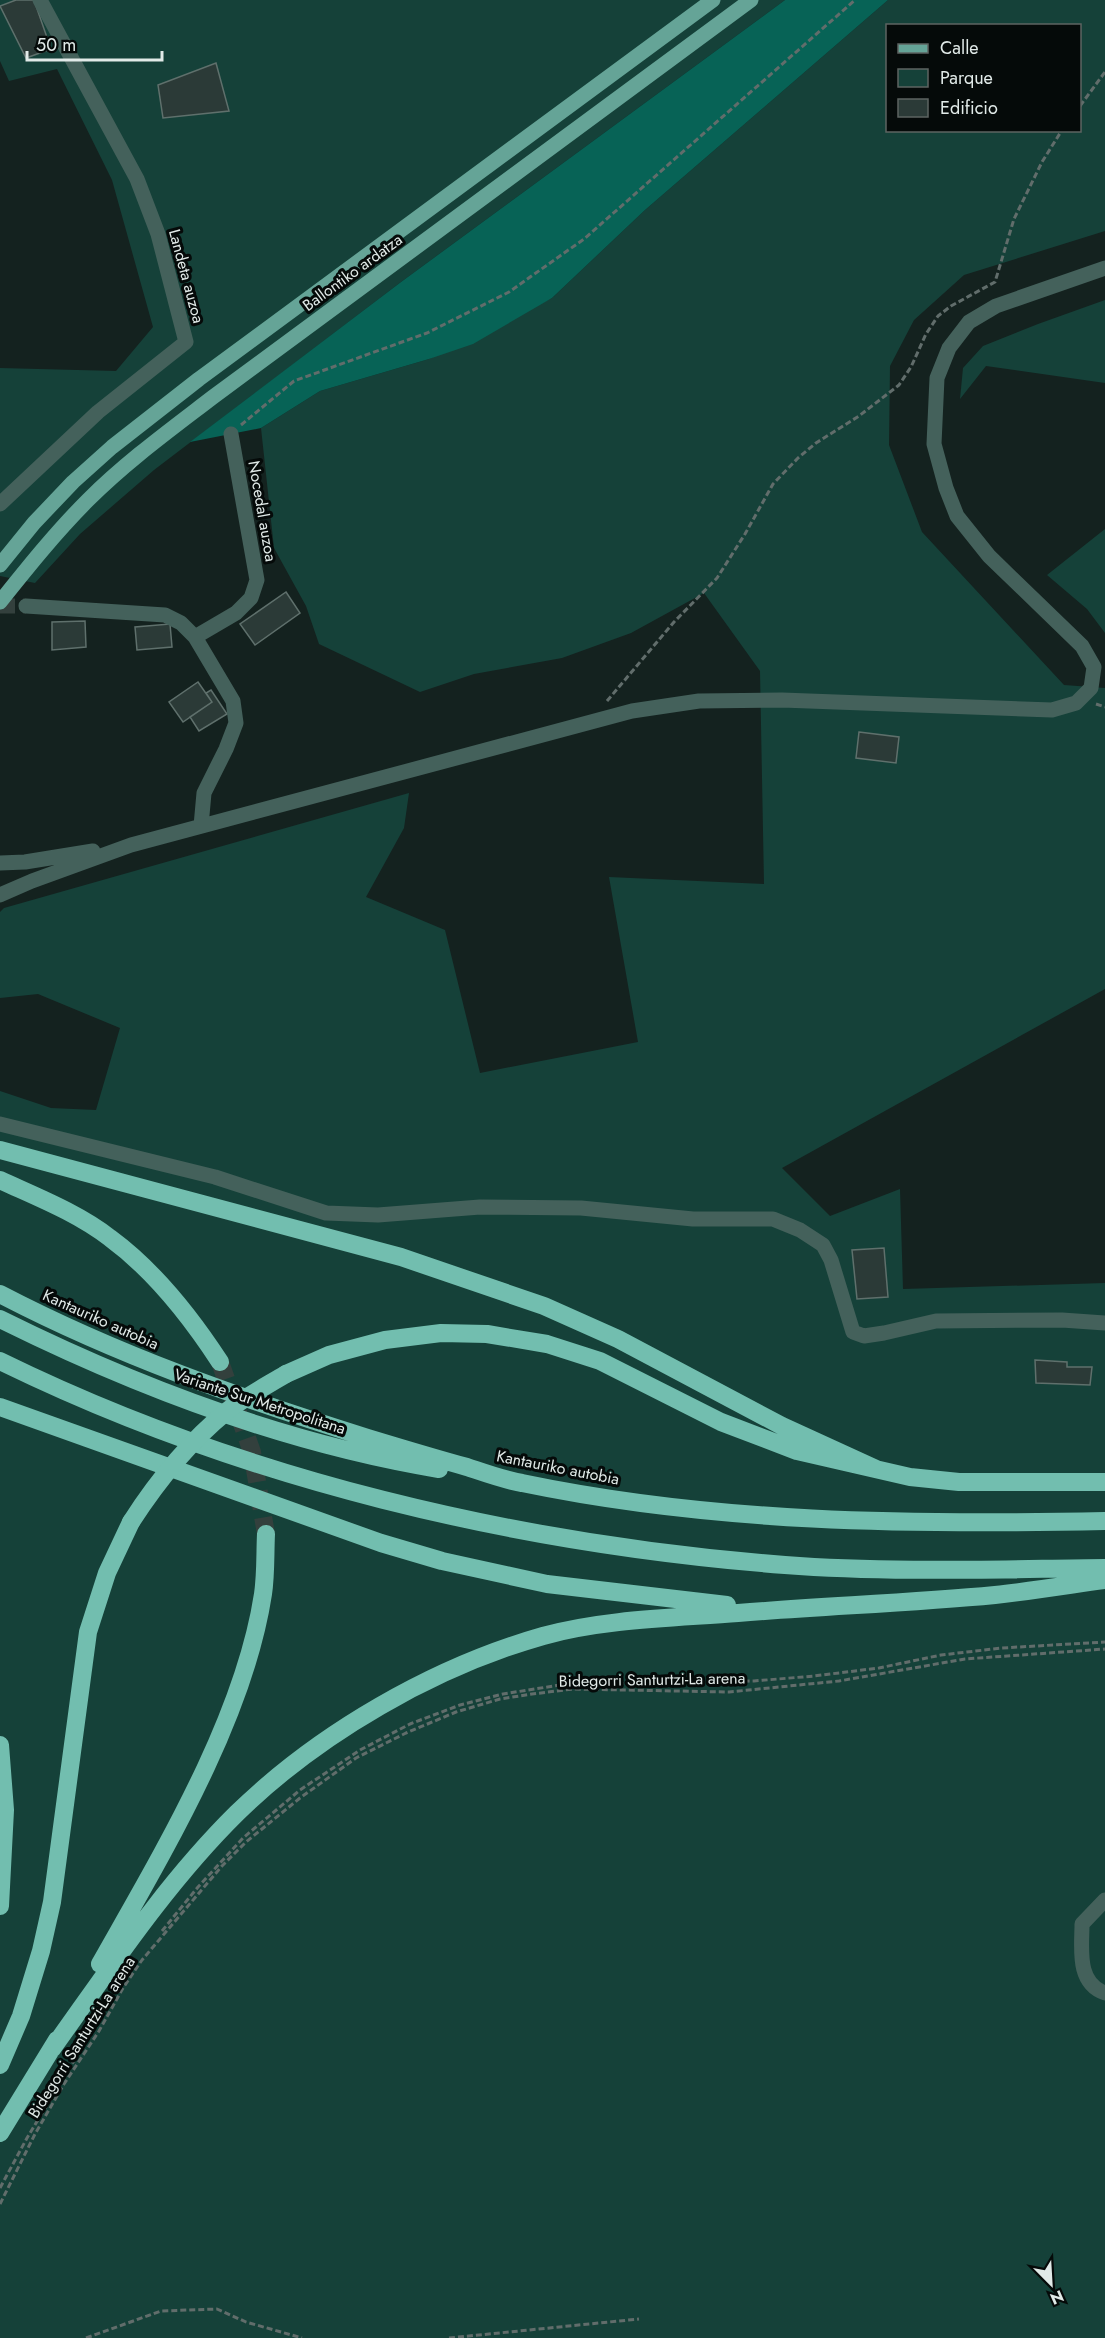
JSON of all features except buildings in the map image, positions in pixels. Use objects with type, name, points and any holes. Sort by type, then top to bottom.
[{"type":"highway","points":[[0,1150],[401,1257],[544,1306],[618,1339],[782,1426],[876,1469]]},
{"type":"highway","points":[[0,1180],[78,1217],[110,1238],[150,1273],[182,1308],[220,1362]]},
{"type":"highway","points":[[0,1187],[40,1198]]},
{"type":"highway","name":"Kantauriko autobia","points":[[0,1294],[75,1331],[199,1381],[284,1412],[520,1483],[616,1499],[709,1511],[791,1518],[859,1522],[954,1523],[1105,1521]]},
{"type":"highway","name":"Variante Sur Metropolitana","points":[[0,1319],[50,1343],[194,1402],[285,1433],[386,1460],[520,1483]]},
{"type":"highway","points":[[0,2066],[21,2016],[41,1951],[52,1902],[88,1632],[107,1573],[131,1522],[154,1487],[186,1448],[229,1410],[285,1374],[329,1355],[385,1340],[452,1334],[487,1334],[537,1342],[600,1361],[721,1422],[797,1451],[910,1477],[959,1482],[1105,1482]]},
{"type":"highway","points":[[0,1361],[44,1382],[184,1440],[373,1496],[488,1525],[608,1545],[787,1565],[932,1569],[1105,1568]]},
{"type":"highway","points":[[0,1407],[370,1539],[442,1561],[547,1584],[660,1599],[777,1610]]},
{"type":"highway","points":[[0,2133],[52,2049],[159,1859],[218,1738],[235,1696],[257,1626],[263,1592],[266,1534]]},
{"type":"highway","points":[[52,2049],[139,1927],[190,1862],[239,1811],[299,1761],[357,1720],[422,1683],[500,1650],[546,1635],[588,1627],[777,1610],[996,1595],[1105,1580]]},
{"type":"highway","points":[[0,1745],[5,1810],[0,1906]]},
{"type":"main road","name":"Ballontiko ardatza","points":[[0,565],[34,523],[73,482],[129,434],[208,372],[713,0]]},
{"type":"main road","name":"Ballontiko ardatza","points":[[0,602],[51,538],[126,465],[213,397],[751,0]]},
{"type":"street","name":"Landeta auzoa","points":[[0,504],[98,412],[186,342],[158,234],[137,179],[40,0]]},
{"type":"street","points":[[0,895],[131,845],[632,711],[699,701],[839,701],[1052,710],[1076,703],[1091,688],[1094,667],[1082,646],[989,556],[957,516],[934,444],[937,378],[950,348],[969,322],[996,306],[1105,268]]},
{"type":"street","name":"Nocedal auzoa","points":[[195,637],[236,613],[251,598],[257,580],[231,434]]},
{"type":"street","points":[[26,606],[165,615],[181,623],[195,637],[232,701],[236,723],[204,793],[201,826]]},
{"type":"street","points":[[0,863],[25,862],[131,845]]},
{"type":"street","points":[[0,1124],[215,1176],[326,1213],[378,1215],[480,1207],[581,1208],[693,1219],[773,1219],[800,1230],[823,1245],[831,1260],[853,1332],[864,1336],[902,1330],[936,1321],[1062,1320],[1105,1323]]},
{"type":"street","points":[[1105,1900],[1082,1924],[1083,1972],[1093,1988],[1105,1993]]},
{"type":"path","points":[[231,434],[294,381],[427,333],[509,292],[584,238],[855,0]]},
{"type":"path","points":[[1081,105],[1105,72]]},
{"type":"path","points":[[592,722],[674,622],[717,578],[773,484],[816,443],[867,410],[899,385],[938,316],[951,306],[995,282],[1014,219],[1042,162],[1061,132]]},
{"type":"path","points":[[0,2188],[62,2078],[90,2037],[123,1980],[198,1887],[243,1838],[300,1790],[360,1750],[400,1729],[460,1705],[504,1694],[585,1681],[696,1684],[764,1680],[879,1668],[941,1655],[1105,1642]]},
{"type":"path","name":"Bidegorri Santurtzi-La arena","points":[[0,2204],[35,2134],[64,2084],[142,1960],[222,1866],[246,1842],[300,1797],[356,1758],[406,1733],[456,1712],[500,1699],[532,1694],[573,1689],[729,1692],[839,1681],[965,1659],[1105,1649]]},
{"type":"path","points":[[86,2338],[161,2311],[217,2309],[246,2322],[302,2338]]},
{"type":"path","points":[[449,2338],[639,2319]]},
{"type":"green space","points":[[0,0],[785,0],[401,282],[154,470],[80,534],[35,583],[0,576],[0,368],[116,371],[153,327],[112,180],[57,69],[9,81],[0,61]]},
{"type":"green space","points":[[785,0],[888,0],[645,210],[552,298],[473,344],[320,391],[261,428],[190,442],[401,282]]},
{"type":"green space","points":[[888,0],[1105,0],[1105,231],[964,275],[914,320],[890,366],[889,445],[922,532],[1064,685],[1105,688],[1105,989],[782,1168],[830,1216],[900,1189],[903,1289],[1105,1283],[1105,2338],[0,2338],[0,1091],[51,1108],[96,1110],[120,1028],[38,994],[0,998],[0,912],[4,908],[409,793],[404,828],[366,897],[445,930],[480,1073],[638,1042],[609,877],[764,884],[760,671],[704,593],[631,633],[562,658],[474,674],[420,692],[319,644],[306,606],[274,548],[261,428],[320,391],[429,359],[552,298],[645,210]]},
{"type":"green space","points":[[1105,300],[1105,383],[986,366],[960,399],[963,368],[983,346]]},
{"type":"green space","points":[[1105,529],[1105,633],[1087,609],[1047,575]]},
{"type":"tunnel","points":[[0,606],[26,606]]},
{"type":"tunnel","points":[[220,1362],[252,1452],[266,1534]]}]
